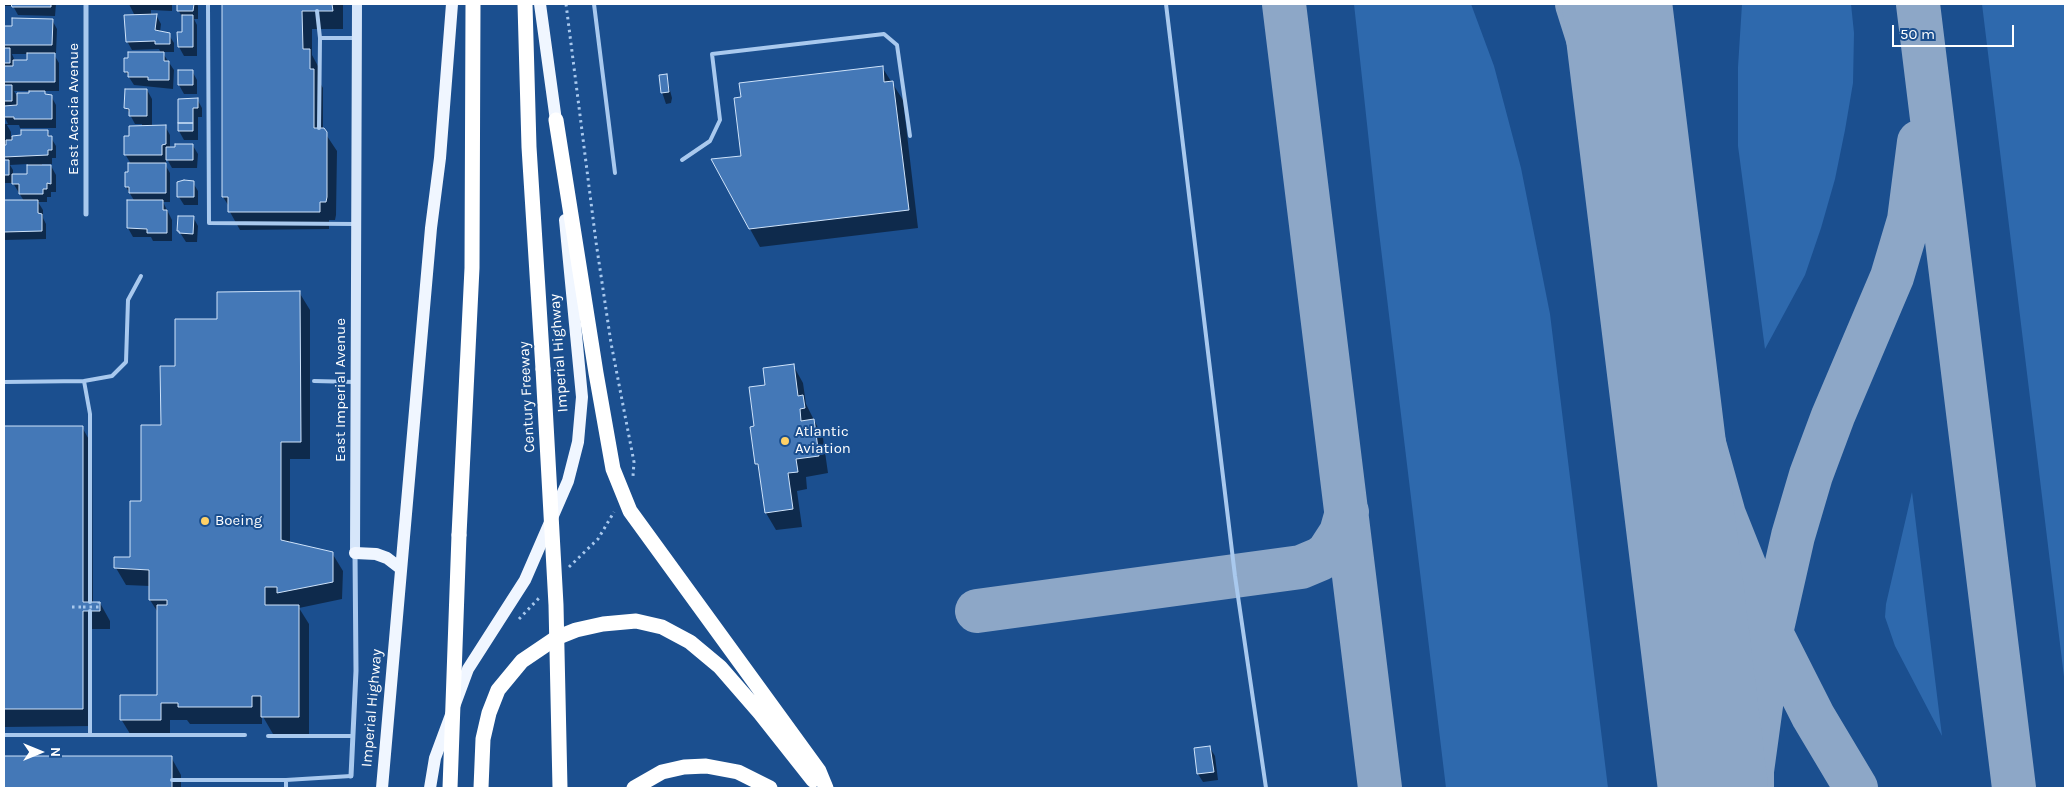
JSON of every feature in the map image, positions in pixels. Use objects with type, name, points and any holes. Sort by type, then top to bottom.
[{"type":"highway","points":[[450,788],[459,535],[472,268],[473,4]]},
{"type":"highway","name":"Century Freeway","points":[[525,4],[529,147],[556,605],[560,788]]},
{"type":"highway","points":[[556,120],[594,364],[613,469],[630,511],[813,764],[826,788]]},
{"type":"highway","points":[[481,786],[483,739],[489,713],[498,690],[522,661],[556,638],[576,630],[603,624],[636,621],[662,627],[690,642],[720,667],[760,713],[820,788]]},
{"type":"highway","points":[[634,788],[662,772],[684,767],[706,766],[738,772],[770,788]]},
{"type":"main road","name":"Imperial Highway","points":[[382,788],[431,228],[440,158],[452,4]]},
{"type":"main road","name":"Imperial Highway","points":[[430,788],[435,758],[468,669],[526,580],[568,481],[578,442],[582,397],[556,120],[540,4]]},
{"type":"main road","points":[[356,553],[382,556],[400,568]]},
{"type":"street","name":"East Acacia Avenue","points":[[86,4],[86,214]]},
{"type":"street","name":"East Imperial Avenue","points":[[351,776],[354,736],[356,553],[357,4]]},
{"type":"lane","points":[[208,4],[209,223],[356,224]]},
{"type":"lane","points":[[594,4],[615,173]]},
{"type":"lane","points":[[1166,4],[1235,576],[1266,788]]},
{"type":"lane","points":[[317,11],[320,38],[319,128]]},
{"type":"lane","points":[[682,160],[710,142],[720,120],[712,54],[884,34],[897,45],[910,136]]},
{"type":"lane","points":[[320,38],[357,38]]},
{"type":"lane","points":[[4,382],[84,381],[112,376],[126,362],[128,300],[141,276]]},
{"type":"lane","points":[[84,381],[90,414],[90,602]]},
{"type":"lane","points":[[314,382],[356,382]]},
{"type":"lane","points":[[90,611],[90,735]]},
{"type":"lane","points":[[4,735],[245,735]]},
{"type":"lane","points":[[268,736],[354,736]]},
{"type":"lane","points":[[172,780],[286,780],[351,776]]},
{"type":"lane","points":[[286,780],[286,788]]},
{"type":"path","points":[[566,4],[609,334],[634,462],[635,470],[631,481]]},
{"type":"path","points":[[564,573],[598,538],[618,504]]},
{"type":"path","points":[[515,623],[542,594]]},
{"type":"path","points":[[72,607],[99,607],[99,602]]},
{"type":"shaded area","points":[[1354,4],[1471,4],[1494,66],[1521,168],[1550,314],[1608,788],[1446,788],[1376,207]]},
{"type":"shaded area","points":[[1742,4],[1851,4],[1854,33],[1853,83],[1835,179],[1805,275],[1765,349],[1738,146],[1738,67]]},
{"type":"shaded area","points":[[1982,4],[2064,4],[2065,685]]},
{"type":"shaded area","points":[[1912,492],[1942,736],[1895,646],[1885,617],[1886,604]]},
{"type":"building","points":[[11,4],[51,4],[51,7],[12,7]]},
{"type":"building","points":[[177,4],[194,4],[193,11],[177,11]]},
{"type":"building","points":[[222,4],[332,4],[333,11],[302,11],[303,49],[310,49],[310,69],[314,69],[314,128],[324,128],[327,132],[327,197],[326,202],[320,202],[320,212],[228,212],[228,197],[222,197]]},
{"type":"building","points":[[157,14],[155,30],[170,33],[170,44],[155,44],[155,41],[126,42],[124,15]]},
{"type":"building","points":[[182,15],[193,15],[193,47],[178,47],[177,32],[182,32]]},
{"type":"building","points":[[12,18],[53,19],[52,45],[4,45],[4,26],[12,26]]},
{"type":"building","points":[[4,48],[10,48],[10,63],[4,63]]},
{"type":"building","points":[[128,52],[164,52],[164,61],[169,61],[169,80],[148,80],[148,77],[128,77],[128,72],[124,72],[124,58],[128,58]]},
{"type":"building","points":[[27,53],[55,53],[55,82],[4,82],[4,66],[13,66],[13,60],[27,60]]},
{"type":"building","points":[[883,66],[884,82],[893,81],[909,210],[749,229],[711,159],[741,156],[734,98],[741,97],[739,83]]},
{"type":"building","points":[[178,70],[193,70],[193,85],[178,85]]},
{"type":"building","points":[[667,74],[669,92],[661,93],[659,75]]},
{"type":"building","points":[[4,85],[12,85],[12,101],[4,101]]},
{"type":"building","points":[[125,89],[147,89],[147,116],[129,116],[129,109],[124,108]]},
{"type":"building","points":[[29,91],[45,91],[45,94],[52,95],[52,119],[14,119],[14,117],[4,117],[4,106],[17,105],[17,93],[29,93]]},
{"type":"building","points":[[198,98],[198,108],[193,108],[193,123],[178,123],[178,99]]},
{"type":"building","points":[[178,123],[193,123],[193,131],[178,131]]},
{"type":"building","points":[[166,125],[166,144],[162,145],[162,155],[124,155],[124,136],[129,136],[129,126]]},
{"type":"building","points":[[21,130],[48,130],[48,136],[52,136],[52,150],[48,150],[48,155],[4,157],[6,140],[12,140],[12,136],[21,135]]},
{"type":"building","points":[[175,144],[193,144],[193,160],[166,160],[166,147],[175,147]]},
{"type":"building","points":[[4,160],[9,160],[9,175],[4,175]]},
{"type":"building","points":[[128,163],[166,163],[166,193],[129,193],[129,187],[125,187],[125,172],[128,172]]},
{"type":"building","points":[[27,165],[51,165],[51,184],[47,183],[47,189],[43,189],[43,194],[19,194],[19,184],[12,184],[12,174],[27,174]]},
{"type":"building","points":[[184,180],[194,181],[194,197],[177,197],[177,182]]},
{"type":"building","points":[[4,200],[38,200],[38,213],[42,214],[42,231],[4,232]]},
{"type":"building","points":[[127,200],[163,200],[163,210],[167,210],[167,233],[147,233],[147,229],[127,228]]},
{"type":"building","points":[[178,216],[194,216],[193,234],[179,233],[177,231]]},
{"type":"building","name":"Boeing","points":[[300,291],[301,442],[281,442],[281,540],[333,552],[333,582],[277,593],[277,587],[265,587],[265,605],[299,605],[299,717],[261,717],[261,696],[252,696],[252,707],[178,707],[178,703],[161,703],[161,720],[120,720],[120,695],[157,695],[157,605],[167,605],[167,600],[149,600],[149,570],[114,568],[114,557],[130,557],[130,501],[141,501],[141,425],[161,425],[160,366],[175,366],[175,319],[217,319],[217,292]]},
{"type":"building","name":"Atlantic Aviation","points":[[794,364],[798,396],[803,395],[805,408],[800,409],[801,421],[814,419],[819,456],[796,459],[798,472],[788,473],[793,509],[765,513],[758,464],[755,464],[750,427],[754,426],[749,387],[765,385],[763,368]]},
{"type":"building","points":[[4,426],[83,426],[83,602],[100,602],[100,611],[83,611],[83,709],[4,709]]},
{"type":"building","points":[[1210,746],[1214,772],[1197,774],[1194,748]]},
{"type":"building","points":[[4,756],[172,756],[172,788],[4,788]]},
{"type":"taxiway","points":[[1284,4],[1380,788]]},
{"type":"taxiway","points":[[1577,4],[1597,67],[1621,164]]},
{"type":"taxiway","points":[[1645,4],[1644,74],[1647,155]]},
{"type":"taxiway","points":[[1918,4],[2014,788]]},
{"type":"taxiway","points":[[1631,122],[1659,260],[1691,397],[1724,515],[1771,633],[1813,716],[1856,788]]},
{"type":"taxiway","points":[[1752,788],[1752,771],[1771,633],[1793,536],[1811,475],[1833,416],[1892,277],[1909,220],[1919,142]]},
{"type":"taxiway","points":[[977,611],[1301,567],[1320,559],[1328,553],[1341,533],[1347,512]]},
{"type":"runway","points":[[1617,4],[1713,788]]},
{"type":"place","name":"Atlantic Aviation","points":[[785,441]]},
{"type":"place","name":"Boeing","points":[[205,521]]}]
